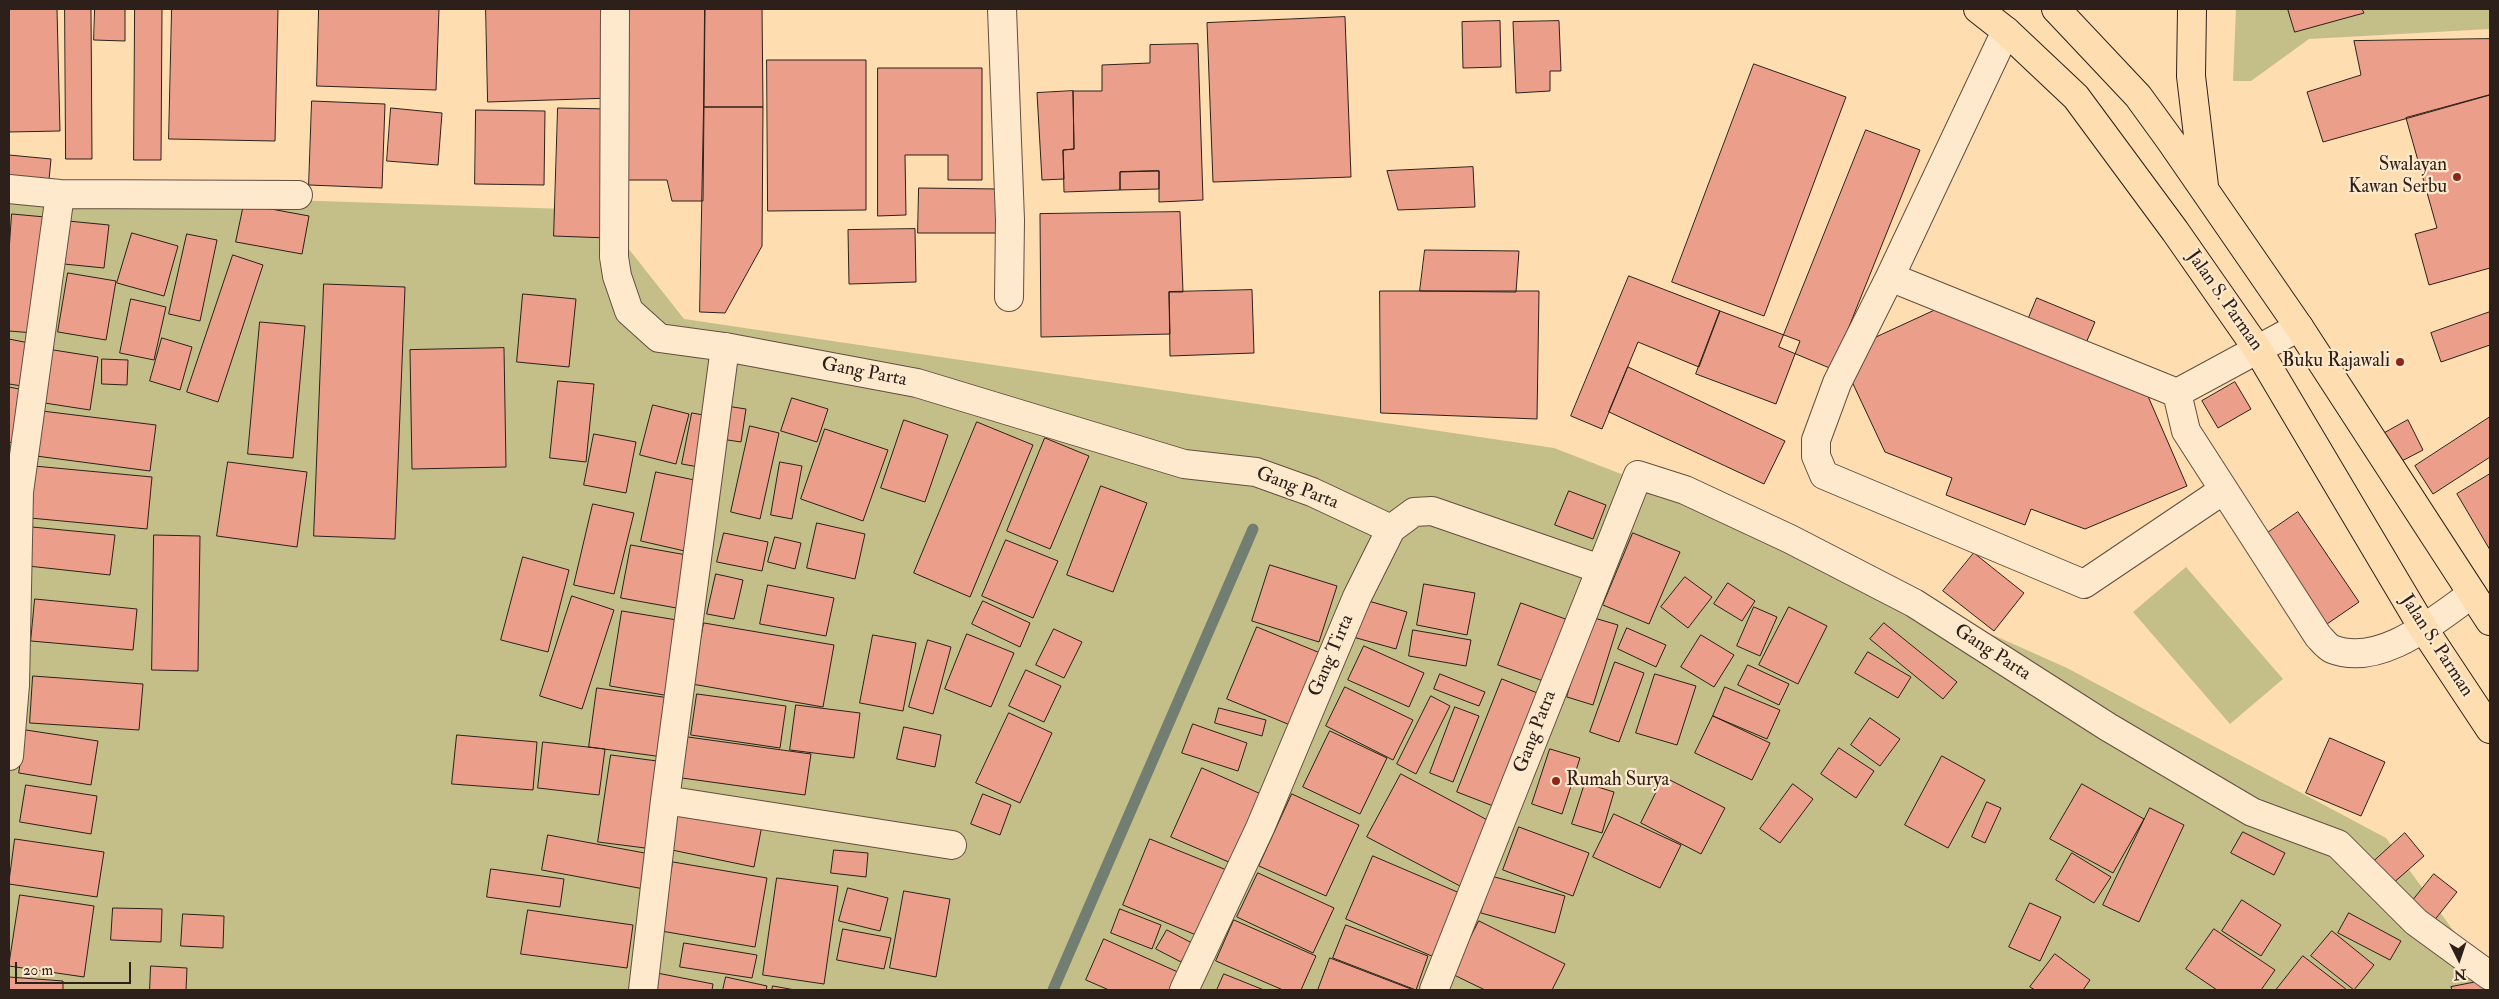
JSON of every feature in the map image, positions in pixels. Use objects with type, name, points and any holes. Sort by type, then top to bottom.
[{"type":"main road","name":"Jalan S. Parman","points":[[1978,9],[2006,31],[2076,97],[2176,231],[2258,350],[2423,628],[2490,729]]},
{"type":"main road","points":[[2056,9],[2138,96],[2299,326],[2490,621]]},
{"type":"main road","points":[[2192,9],[2191,76],[2205,194]]},
{"type":"street","name":"Gang Parta","points":[[615,9],[614,257],[617,276],[629,311],[659,338],[725,347],[917,382],[1184,464],[1256,472],[1312,492],[1391,529]]},
{"type":"street","points":[[1002,9],[1010,220],[1009,297]]},
{"type":"street","points":[[2006,31],[1890,277],[1837,383],[1816,440],[1816,456],[1824,475],[2084,584],[2222,491]]},
{"type":"street","points":[[9,189],[60,194],[298,195]]},
{"type":"street","points":[[9,756],[19,492],[60,194]]},
{"type":"street","points":[[1890,277],[2177,393],[2299,326]]},
{"type":"street","points":[[643,990],[665,800],[725,347]]},
{"type":"street","points":[[2177,393],[2186,431],[2222,491],[2318,636],[2331,648],[2356,654],[2382,650],[2423,628],[2472,594]]},
{"type":"street","name":"Gang Parta","points":[[1638,475],[1685,490],[1790,539],[1914,603],[2108,727],[2252,812],[2338,844],[2416,922],[2490,976]]},
{"type":"street","name":"Gang Patra","points":[[1434,990],[1638,475]]},
{"type":"street","name":"Gang Tirta","points":[[1184,990],[1260,828],[1356,596],[1391,529],[1414,512],[1432,510],[1600,569]]},
{"type":"street","points":[[665,800],[952,845]]},
{"type":"shaded area","points":[[2236,9],[2490,9],[2490,29],[2309,39],[2251,81],[2233,81]]},
{"type":"shaded area","points":[[9,191],[598,210],[684,319],[1554,448],[1865,568],[1917,601],[2067,668],[2386,838],[2490,981],[2490,990],[9,990]]},
{"type":"shaded area","points":[[2186,567],[2283,679],[2230,724],[2133,612]]},
{"type":"building","points":[[9,9],[57,9],[60,131],[9,132]]},
{"type":"building","points":[[65,9],[91,9],[92,159],[66,159]]},
{"type":"building","points":[[95,9],[125,9],[125,41],[94,40]]},
{"type":"building","points":[[135,9],[162,9],[161,160],[134,160]]},
{"type":"building","points":[[172,9],[278,9],[275,141],[169,139]]},
{"type":"building","points":[[319,9],[439,9],[436,90],[317,86]]},
{"type":"building","points":[[486,9],[609,9],[612,98],[488,102]]},
{"type":"building","points":[[627,9],[705,9],[703,201],[672,201],[667,180],[625,180]]},
{"type":"building","points":[[705,9],[762,9],[763,107],[704,107]]},
{"type":"building","points":[[2288,9],[2362,9],[2364,13],[2295,32]]},
{"type":"building","points":[[1345,17],[1351,177],[1213,182],[1207,23]]},
{"type":"building","points":[[1500,21],[1501,67],[1463,68],[1462,22]]},
{"type":"building","points":[[1559,21],[1561,71],[1550,71],[1550,91],[1516,93],[1513,22]]},
{"type":"building","points":[[2490,39],[2490,95],[2323,142],[2307,92],[2361,75],[2354,41]]},
{"type":"building","points":[[1198,44],[1203,200],[1159,202],[1159,171],[1120,172],[1120,190],[1064,192],[1063,150],[1074,149],[1073,91],[1102,91],[1102,65],[1150,63],[1150,45]]},
{"type":"building","points":[[767,60],[866,60],[866,210],[768,211]]},
{"type":"building","points":[[1754,64],[1846,97],[1764,316],[1672,282]]},
{"type":"building","points":[[878,68],[982,68],[982,180],[948,180],[948,155],[905,155],[906,215],[878,216]]},
{"type":"building","points":[[1073,91],[1074,149],[1063,150],[1064,179],[1042,180],[1037,93]]},
{"type":"building","name":"Swalayan Kawan Serbu","points":[[2490,95],[2490,268],[2429,285],[2415,234],[2437,228],[2406,118]]},
{"type":"building","points":[[312,101],[385,104],[382,188],[309,185]]},
{"type":"building","points":[[704,107],[763,107],[762,246],[725,313],[700,312]]},
{"type":"building","points":[[391,108],[442,113],[438,165],[387,161]]},
{"type":"building","points":[[558,108],[611,109],[608,238],[554,236]]},
{"type":"building","points":[[476,110],[545,111],[544,185],[475,184]]},
{"type":"building","points":[[1866,130],[1920,150],[1832,369],[1779,347]]},
{"type":"building","points":[[9,155],[51,159],[48,190],[9,186]]},
{"type":"building","points":[[1473,167],[1475,207],[1398,210],[1387,171]]},
{"type":"building","points":[[1159,171],[1159,189],[1120,190],[1120,172]]},
{"type":"building","points":[[919,188],[999,189],[999,233],[918,233]]},
{"type":"building","points":[[244,204],[309,216],[302,254],[236,242]]},
{"type":"building","points":[[1180,212],[1183,292],[1169,292],[1170,334],[1041,337],[1040,214]]},
{"type":"building","points":[[12,214],[45,217],[34,333],[9,331],[9,251]]},
{"type":"building","points":[[68,221],[109,225],[104,268],[64,264]]},
{"type":"building","points":[[915,229],[916,282],[849,284],[848,230]]},
{"type":"building","points":[[132,233],[178,246],[164,296],[117,283]]},
{"type":"building","points":[[187,234],[217,240],[200,321],[169,314]]},
{"type":"building","points":[[1425,250],[1519,251],[1516,292],[1420,291]]},
{"type":"building","points":[[233,255],[263,265],[218,402],[187,392]]},
{"type":"building","points":[[68,273],[116,281],[106,340],[58,332]]},
{"type":"building","points":[[1629,276],[1720,311],[1699,367],[1638,342],[1602,429],[1571,416]]},
{"type":"building","points":[[324,284],[405,287],[395,539],[314,536]]},
{"type":"building","points":[[1252,290],[1254,353],[1170,356],[1169,292]]},
{"type":"building","points":[[1380,291],[1539,291],[1537,419],[1381,413]]},
{"type":"building","points":[[523,294],[576,299],[569,367],[517,362]]},
{"type":"building","points":[[2037,298],[2095,322],[2077,364],[2147,394],[2187,486],[2085,529],[2031,509],[2025,525],[1946,495],[1952,478],[1885,452],[1839,354],[1939,308],[2018,342]]},
{"type":"building","points":[[131,299],[166,307],[154,360],[120,353]]},
{"type":"building","points":[[1720,311],[1800,341],[1776,404],[1696,374]]},
{"type":"building","points":[[2490,312],[2490,345],[2441,362],[2431,333]]},
{"type":"building","points":[[260,322],[305,326],[293,458],[248,454]]},
{"type":"building","points":[[162,338],[192,347],[180,390],[150,381]]},
{"type":"building","points":[[9,339],[29,343],[22,386],[9,384]]},
{"type":"building","points":[[504,348],[506,467],[412,469],[410,350]]},
{"type":"building","points":[[47,349],[98,357],[90,410],[38,402]]},
{"type":"building","points":[[102,359],[128,360],[127,385],[102,384]]},
{"type":"building","points":[[1628,367],[1785,441],[1764,484],[1609,412]]},
{"type":"building","points":[[558,381],[594,384],[586,462],[550,458]]},
{"type":"building","points":[[2235,382],[2251,409],[2218,428],[2202,401]]},
{"type":"building","points":[[9,387],[19,389],[12,443],[9,442]]},
{"type":"building","points":[[792,398],[828,409],[817,442],[781,431]]},
{"type":"building","points":[[653,405],[689,414],[676,464],[640,455]]},
{"type":"building","points":[[726,406],[746,409],[741,442],[721,439]]},
{"type":"building","points":[[42,411],[156,425],[150,471],[36,456]]},
{"type":"building","points":[[692,413],[715,417],[704,468],[682,464]]},
{"type":"building","points":[[2490,417],[2490,457],[2433,494],[2415,466]]},
{"type":"building","points":[[904,420],[948,435],[925,502],[881,488]]},
{"type":"building","points":[[2408,420],[2423,450],[2396,464],[2381,435]]},
{"type":"building","points":[[977,422],[1033,445],[970,597],[914,573]]},
{"type":"building","points":[[750,426],[779,433],[760,519],[731,512]]},
{"type":"building","points":[[825,429],[888,450],[863,521],[801,499]]},
{"type":"building","points":[[594,434],[636,442],[626,493],[584,485]]},
{"type":"building","points":[[1045,438],[1089,456],[1050,549],[1007,531]]},
{"type":"building","points":[[228,462],[307,472],[297,547],[217,536]]},
{"type":"building","points":[[780,462],[802,466],[792,519],[771,515]]},
{"type":"building","points":[[34,466],[152,477],[147,529],[30,518]]},
{"type":"building","points":[[656,472],[704,482],[689,552],[641,541]]},
{"type":"building","points":[[2490,474],[2490,550],[2457,494]]},
{"type":"building","points":[[1101,486],[1147,503],[1113,592],[1067,575]]},
{"type":"building","points":[[1569,491],[1606,505],[1593,539],[1555,525]]},
{"type":"building","points":[[593,504],[634,513],[614,594],[574,585]]},
{"type":"building","points":[[2298,512],[2359,602],[2327,624],[2266,534]]},
{"type":"building","points":[[817,523],[865,534],[855,579],[807,568]]},
{"type":"building","points":[[32,527],[115,535],[110,575],[28,566]]},
{"type":"building","points":[[724,533],[768,542],[762,571],[717,562]]},
{"type":"building","points":[[1633,533],[1680,552],[1649,624],[1603,605]]},
{"type":"building","points":[[154,535],[200,536],[198,671],[152,670]]},
{"type":"building","points":[[775,537],[801,543],[795,569],[768,562]]},
{"type":"building","points":[[1006,540],[1058,561],[1033,618],[982,596]]},
{"type":"building","points":[[631,545],[692,556],[682,609],[621,598]]},
{"type":"building","points":[[1974,553],[2024,593],[1994,631],[1943,591]]},
{"type":"building","points":[[523,557],[569,570],[548,652],[501,640]]},
{"type":"building","points":[[1270,565],[1337,586],[1319,642],[1252,621]]},
{"type":"building","points":[[716,574],[743,580],[734,619],[707,614]]},
{"type":"building","points":[[1685,577],[1712,597],[1688,628],[1661,607]]},
{"type":"building","points":[[1728,583],[1755,601],[1742,621],[1714,604]]},
{"type":"building","points":[[1424,584],[1475,593],[1467,635],[1417,625]]},
{"type":"building","points":[[768,585],[834,598],[826,636],[760,624]]},
{"type":"building","points":[[572,596],[614,610],[582,709],[540,696]]},
{"type":"building","points":[[35,599],[137,609],[133,650],[31,641]]},
{"type":"building","points":[[1365,600],[1407,612],[1396,649],[1353,637]]},
{"type":"building","points":[[983,601],[1030,623],[1020,647],[972,624]]},
{"type":"building","points":[[1521,603],[1571,621],[1549,683],[1498,665]]},
{"type":"building","points":[[1754,607],[1777,617],[1760,656],[1737,646]]},
{"type":"building","points":[[1789,607],[1827,626],[1798,684],[1759,665]]},
{"type":"building","points":[[622,611],[683,621],[670,696],[610,686]]},
{"type":"building","points":[[1591,617],[1618,625],[1593,705],[1567,697]]},
{"type":"building","points":[[704,623],[834,645],[823,707],[692,684]]},
{"type":"building","points":[[1884,623],[1957,682],[1943,699],[1870,639]]},
{"type":"building","points":[[1257,627],[1325,655],[1295,727],[1227,699]]},
{"type":"building","points":[[1627,628],[1666,645],[1656,667],[1618,649]]},
{"type":"building","points":[[1054,629],[1082,642],[1064,678],[1036,665]]},
{"type":"building","points":[[1413,630],[1471,640],[1466,666],[1409,656]]},
{"type":"building","points":[[967,634],[1014,653],[991,707],[945,689]]},
{"type":"building","points":[[873,635],[916,643],[903,711],[860,703]]},
{"type":"building","points":[[1701,635],[1734,655],[1714,687],[1681,667]]},
{"type":"building","points":[[928,640],[951,647],[933,714],[909,707]]},
{"type":"building","points":[[1364,646],[1424,673],[1409,707],[1348,680]]},
{"type":"building","points":[[1868,652],[1911,677],[1898,698],[1855,673]]},
{"type":"building","points":[[1615,662],[1644,673],[1619,742],[1590,732]]},
{"type":"building","points":[[1748,665],[1789,684],[1779,705],[1738,685]]},
{"type":"building","points":[[1026,670],[1061,686],[1044,722],[1009,706]]},
{"type":"building","points":[[1440,674],[1485,692],[1479,706],[1434,689]]},
{"type":"building","points":[[1655,674],[1696,686],[1677,745],[1636,733]]},
{"type":"building","points":[[33,676],[143,684],[139,730],[30,723]]},
{"type":"building","points":[[1502,679],[1545,696],[1501,809],[1457,792]]},
{"type":"building","points":[[1345,687],[1413,720],[1393,760],[1326,726]]},
{"type":"building","points":[[1725,687],[1780,710],[1767,739],[1713,716]]},
{"type":"building","points":[[597,688],[670,698],[663,757],[589,747]]},
{"type":"building","points":[[697,694],[786,706],[780,748],[691,735]]},
{"type":"building","points":[[1431,696],[1450,706],[1416,774],[1397,764]]},
{"type":"building","points":[[796,705],[860,713],[854,758],[790,750]]},
{"type":"building","points":[[1455,707],[1479,716],[1453,782],[1430,773]]},
{"type":"building","points":[[1219,708],[1266,720],[1262,736],[1215,723]]},
{"type":"building","points":[[1009,713],[1052,733],[1020,803],[976,783]]},
{"type":"building","points":[[1713,716],[1770,743],[1752,780],[1695,753]]},
{"type":"building","points":[[1870,718],[1900,739],[1880,766],[1851,745]]},
{"type":"building","points":[[1193,724],[1247,743],[1238,771],[1182,753]]},
{"type":"building","points":[[904,727],[941,735],[935,767],[897,759]]},
{"type":"building","points":[[26,730],[98,741],[91,785],[19,773]]},
{"type":"building","points":[[1330,731],[1387,758],[1360,814],[1303,787]]},
{"type":"building","points":[[457,735],[537,742],[533,790],[452,784]]},
{"type":"building","points":[[688,737],[811,754],[805,795],[682,778]]},
{"type":"building","points":[[2330,738],[2385,762],[2361,816],[2306,793]]},
{"type":"building","points":[[543,742],[605,749],[599,795],[538,788]]},
{"type":"building","points":[[1839,748],[1874,771],[1856,798],[1821,774]]},
{"type":"building","name":"Rumah Surya","points":[[1550,749],[1580,758],[1562,814],[1532,804]]},
{"type":"building","points":[[611,755],[665,762],[653,849],[598,842]]},
{"type":"building","points":[[1942,756],[1985,780],[1948,848],[1905,825]]},
{"type":"building","points":[[1202,768],[1261,794],[1231,863],[1171,837]]},
{"type":"building","points":[[1401,774],[1493,823],[1460,886],[1367,837]]},
{"type":"building","points":[[1664,777],[1725,808],[1701,854],[1641,823]]},
{"type":"building","points":[[1585,783],[1614,792],[1602,833],[1572,824]]},
{"type":"building","points":[[1793,784],[1813,799],[1780,843],[1760,829]]},
{"type":"building","points":[[2082,784],[2144,819],[2113,873],[2050,839]]},
{"type":"building","points":[[26,785],[97,796],[91,834],[20,822]]},
{"type":"building","points":[[983,794],[1011,805],[1000,835],[971,824]]},
{"type":"building","points":[[1292,794],[1359,825],[1326,896],[1259,866]]},
{"type":"building","points":[[676,802],[763,820],[754,867],[667,849]]},
{"type":"building","points":[[1987,802],[2001,808],[1985,843],[1972,837]]},
{"type":"building","points":[[2150,808],[2184,825],[2139,922],[2103,905]]},
{"type":"building","points":[[1614,814],[1681,845],[1660,888],[1593,857]]},
{"type":"building","points":[[1519,827],[1589,853],[1573,896],[1503,870]]},
{"type":"building","points":[[2243,832],[2285,853],[2274,875],[2231,853]]},
{"type":"building","points":[[2405,833],[2424,856],[2391,885],[2372,863]]},
{"type":"building","points":[[548,835],[650,854],[644,889],[542,870]]},
{"type":"building","points":[[15,839],[104,852],[97,897],[9,884]]},
{"type":"building","points":[[1150,839],[1229,871],[1201,937],[1123,905]]},
{"type":"building","points":[[834,850],[868,853],[866,877],[831,873]]},
{"type":"building","points":[[2072,853],[2111,877],[2094,903],[2056,880]]},
{"type":"building","points":[[1373,856],[1462,894],[1434,957],[1346,919]]},
{"type":"building","points":[[673,862],[767,878],[755,947],[661,931]]},
{"type":"building","points":[[491,869],[564,879],[560,907],[487,897]]},
{"type":"building","points":[[1258,873],[1334,908],[1313,953],[1237,917]]},
{"type":"building","points":[[2434,874],[2457,892],[2433,922],[2410,904]]},
{"type":"building","points":[[1491,876],[1565,896],[1555,933],[1481,913]]},
{"type":"building","points":[[777,878],[838,886],[824,984],[763,975]]},
{"type":"building","points":[[848,888],[888,898],[880,931],[839,921]]},
{"type":"building","points":[[904,891],[950,899],[936,977],[890,968]]},
{"type":"building","points":[[20,895],[94,906],[84,977],[9,966]]},
{"type":"building","points":[[2242,900],[2281,925],[2261,956],[2222,931]]},
{"type":"building","points":[[2030,903],[2061,917],[2040,961],[2009,947]]},
{"type":"building","points":[[113,908],[162,909],[161,942],[111,940]]},
{"type":"building","points":[[1120,909],[1161,925],[1152,949],[1111,933]]},
{"type":"building","points":[[528,910],[633,925],[627,968],[521,954]]},
{"type":"building","points":[[2349,913],[2401,941],[2390,960],[2338,933]]},
{"type":"building","points":[[183,914],[224,916],[223,948],[181,946]]},
{"type":"building","points":[[1234,920],[1316,956],[1301,990],[1283,990],[1216,961]]},
{"type":"building","points":[[1479,921],[1565,964],[1552,990],[1485,990],[1452,974]]},
{"type":"building","points":[[1346,925],[1428,956],[1416,990],[1333,958]]},
{"type":"building","points":[[843,929],[891,938],[884,969],[837,960]]},
{"type":"building","points":[[2214,929],[2275,970],[2261,990],[2217,990],[2186,969]]},
{"type":"building","points":[[1167,930],[1192,943],[1181,962],[1156,949]]},
{"type":"building","points":[[2332,931],[2374,965],[2354,990],[2311,956]]},
{"type":"building","points":[[1104,939],[1180,973],[1172,990],[1109,990],[1086,980]]},
{"type":"building","points":[[684,943],[757,955],[752,978],[680,967]]},
{"type":"building","points":[[2055,954],[2090,980],[2083,990],[2035,990],[2030,987]]},
{"type":"building","points":[[2303,956],[2347,990],[2276,990]]},
{"type":"building","points":[[1330,958],[1411,989],[1411,990],[1318,990]]},
{"type":"building","points":[[151,966],[187,968],[186,990],[150,990]]},
{"type":"building","points":[[657,973],[713,984],[712,990],[653,990]]},
{"type":"building","points":[[1224,974],[1264,990],[1217,990]]},
{"type":"building","points":[[9,977],[63,981],[63,990],[9,990]]},
{"type":"building","points":[[726,977],[767,986],[766,990],[723,990]]},
{"type":"building","points":[[2487,980],[2489,990],[2452,990],[2451,987]]},
{"type":"building","points":[[773,986],[795,990],[772,990]]},
{"type":"waterway","points":[[1053,990],[1253,529]]},
{"type":"place","name":"Swalayan Kawan Serbu","points":[[2457,177]]},
{"type":"place","name":"Buku Rajawali","points":[[2400,362]]},
{"type":"place","name":"Rumah Surya","points":[[1556,781]]}]
